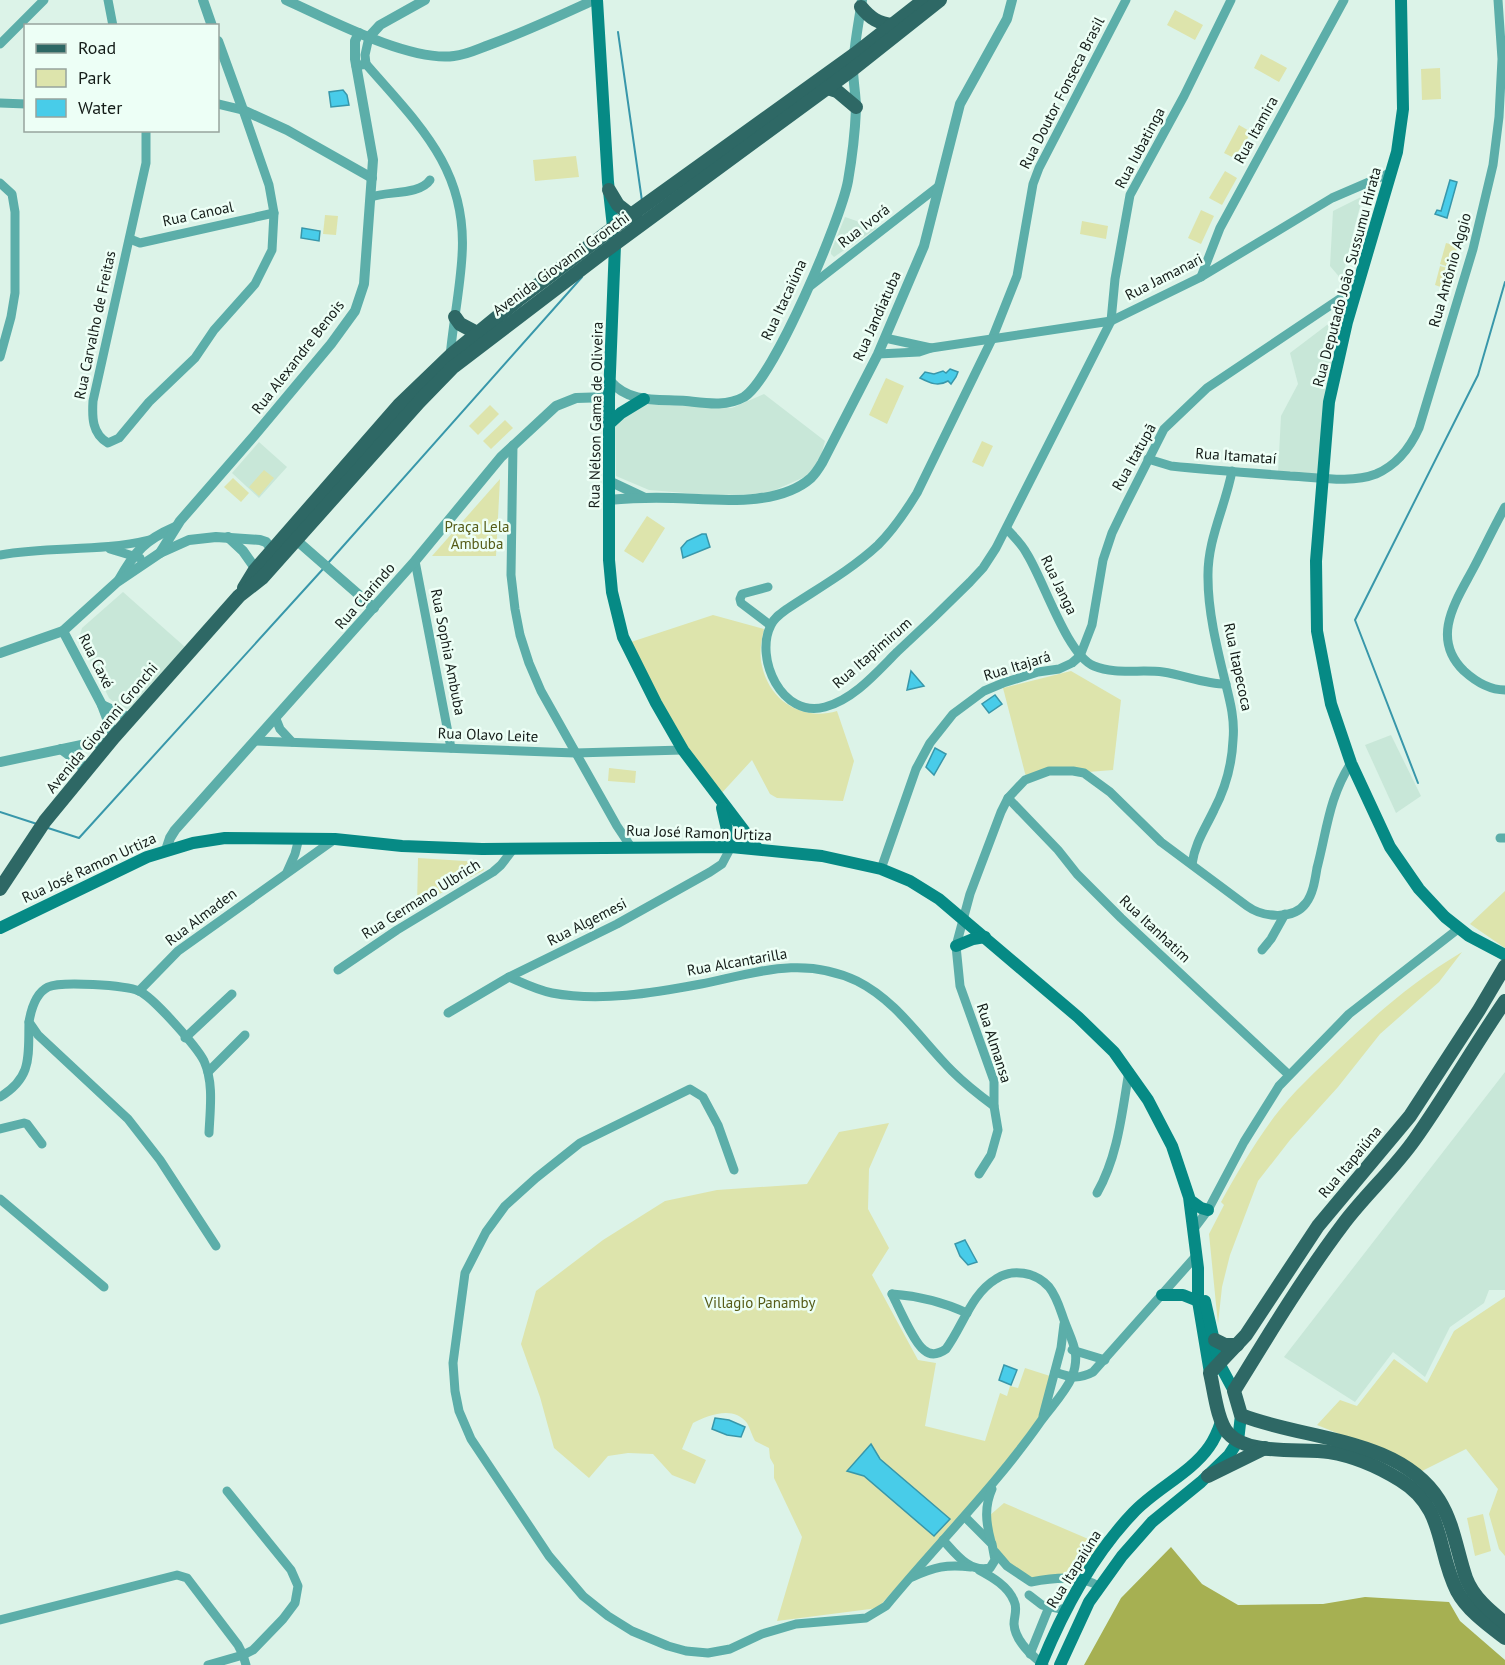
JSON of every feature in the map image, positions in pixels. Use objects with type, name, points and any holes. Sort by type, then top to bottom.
[{"type":"main road","name":"Rua Nélson Gama de Oliveira","points":[[596,0],[615,244],[609,397],[608,500],[612,592],[623,637],[630,654],[683,750],[758,849]]},
{"type":"main road","name":"Avenida Giovanni Gronchi","points":[[275,555],[294,539],[419,402],[477,333],[613,228],[855,54],[924,0]]},
{"type":"main road","name":"Avenida Giovanni Gronchi","points":[[0,889],[45,821],[84,773],[275,555],[399,405],[451,362],[644,224],[853,69],[940,0]]},
{"type":"main road","name":"Rua Deputado João Sussumu Hirata","points":[[1401,0],[1403,109],[1397,152],[1356,288],[1329,402],[1316,561],[1317,631],[1328,692],[1352,763],[1382,832],[1403,868],[1419,889],[1458,929],[1505,955]]},
{"type":"main road","points":[[861,3],[869,17],[879,23],[893,25]]},
{"type":"main road","points":[[811,84],[828,87],[848,98],[856,107]]},
{"type":"main road","points":[[609,190],[618,205],[644,224]]},
{"type":"main road","points":[[455,317],[460,324],[477,333]]},
{"type":"main road","points":[[609,424],[621,413],[644,399]]},
{"type":"main road","name":"Rua Nélson Gama de Oliveira","points":[[721,802],[730,847]]},
{"type":"main road","name":"Rua José Ramon Urtiza","points":[[0,928],[125,867],[166,850],[225,838],[335,839],[402,846],[514,848],[730,847],[822,856],[881,869],[935,896],[1096,1033],[1129,1071],[1148,1100],[1172,1146],[1190,1200],[1197,1262],[1198,1301],[1214,1368],[1221,1422]]},
{"type":"main road","points":[[956,946],[984,937]]},
{"type":"main road","name":"Rua Deputado João Sussumu Hirata","points":[[1480,943],[1498,962],[1502,970]]},
{"type":"main road","name":"Rua Itapaiúna","points":[[1214,1368],[1246,1335],[1318,1226],[1410,1116],[1479,1010],[1502,970]]},
{"type":"main road","points":[[1238,1441],[1241,1415],[1234,1391],[1287,1304],[1345,1222],[1414,1140],[1505,1001]]},
{"type":"main road","points":[[1442,1068],[1450,1080],[1448,1089]]},
{"type":"main road","points":[[1190,1200],[1208,1210]]},
{"type":"main road","name":"Rua José Ramon Urtiza","points":[[1197,1262],[1215,1340],[1214,1368],[1234,1391]]},
{"type":"main road","points":[[1162,1295],[1183,1295],[1198,1301]]},
{"type":"main road","points":[[1270,1298],[1276,1304],[1287,1304]]},
{"type":"main road","points":[[1215,1340],[1225,1345],[1237,1345]]},
{"type":"main road","points":[[1241,1415],[1274,1427],[1326,1437],[1377,1453],[1422,1479],[1440,1502],[1453,1529],[1466,1579],[1471,1588],[1479,1599],[1505,1623]]},
{"type":"main road","points":[[1221,1422],[1229,1434],[1238,1441],[1268,1448],[1330,1452],[1358,1460],[1404,1482],[1420,1496],[1434,1518],[1458,1593],[1466,1605],[1505,1638]]},
{"type":"main road","name":"Rua Itapaiúna","points":[[1042,1664],[1066,1610],[1104,1548],[1152,1494],[1188,1468],[1208,1449],[1221,1422]]},
{"type":"main road","points":[[1268,1448],[1264,1438],[1268,1430],[1274,1427]]},
{"type":"main road","name":"Rua Itapaiúna","points":[[1060,1665],[1089,1602],[1122,1556],[1152,1522],[1208,1476],[1238,1441]]},
{"type":"main road","points":[[1208,1476],[1268,1448]]},
{"type":"street","points":[[0,44],[44,0]]},
{"type":"street","points":[[108,0],[113,24]]},
{"type":"street","points":[[203,0],[211,24]]},
{"type":"street","points":[[286,0],[369,38],[412,52],[434,56],[454,56],[518,34],[596,0]]},
{"type":"street","points":[[425,0],[380,26],[369,38],[361,65],[400,100],[431,141],[450,177],[461,219],[463,253],[451,362]]},
{"type":"street","name":"Rua Jandiatuba","points":[[608,500],[644,497],[750,500],[777,495],[810,478],[822,464],[878,354],[924,246],[960,104],[1007,19],[1012,0]]},
{"type":"street","name":"Rua Doutor Fonseca Brasil","points":[[992,339],[1017,276],[1033,184],[1039,168],[1126,0]]},
{"type":"street","name":"Rua Iubatinga","points":[[1111,321],[1115,279],[1130,195],[1184,96],[1231,0]]},
{"type":"street","name":"Rua Itamira","points":[[1201,277],[1220,228],[1344,0]]},
{"type":"street","name":"Rua Antônio Aggio","points":[[1324,478],[1359,478],[1383,471],[1394,464],[1407,450],[1419,428],[1473,249],[1493,165],[1499,117],[1502,58],[1498,0]]},
{"type":"street","name":"Rua Itacaiúna","points":[[610,381],[625,394],[644,399],[722,404],[743,397],[758,383],[780,346],[807,289],[831,235],[848,183],[856,107],[853,69],[861,3]]},
{"type":"street","name":"Rua Alexandre Benois","points":[[117,582],[133,555],[163,534],[331,344],[355,311],[364,284],[373,152],[361,65],[354,52],[358,33]]},
{"type":"street","name":"Rua Carvalho de Freitas","points":[[146,132],[146,163],[93,401],[92,416],[96,430],[108,443],[119,438],[149,402],[195,358],[214,330],[255,284],[272,250],[274,213],[264,166],[219,44]]},
{"type":"street","points":[[0,103],[24,104]]},
{"type":"street","points":[[219,104],[243,110],[287,130],[372,178]]},
{"type":"street","name":"Rua Jamanari","points":[[878,354],[919,352],[931,348],[1111,321],[1201,277],[1332,198],[1390,173]]},
{"type":"street","points":[[371,197],[382,193],[418,189],[427,185],[430,180]]},
{"type":"street","points":[[0,183],[14,199],[15,242],[14,302],[0,357]]},
{"type":"street","name":"Rua Ivorá","points":[[807,289],[939,186]]},
{"type":"street","name":"Rua Canoal","points":[[130,239],[140,243],[274,213]]},
{"type":"street","name":"Rua Itatupã","points":[[1080,656],[1092,625],[1103,560],[1125,506],[1164,429],[1207,388],[1356,288]]},
{"type":"street","name":"Rua Itapimirum","points":[[771,625],[766,646],[766,660],[774,681],[786,696],[810,708],[822,708],[837,703],[859,688],[983,568],[1007,529],[1111,321]]},
{"type":"street","name":"Rua Jamanari","points":[[885,338],[931,348]]},
{"type":"street","points":[[768,587],[742,594],[740,599],[741,603],[771,625],[775,618],[867,554],[879,543],[917,493],[992,339]]},
{"type":"street","name":"Rua Clarindo","points":[[166,850],[175,830],[374,608],[501,457],[543,416],[567,400],[609,397]]},
{"type":"street","points":[[513,445],[511,575],[514,609],[525,650],[535,678],[575,753],[631,847]]},
{"type":"street","name":"Rua Itamataí","points":[[1148,459],[1171,466],[1324,478]]},
{"type":"street","name":"Rua Itapecoca","points":[[1192,864],[1194,849],[1215,809],[1232,758],[1233,710],[1209,602],[1208,562],[1214,532],[1232,471]]},
{"type":"street","name":"Rua Jandiatuba","points":[[609,481],[644,497]]},
{"type":"street","points":[[1505,507],[1452,609],[1447,635],[1450,650],[1465,672],[1479,683],[1505,690]]},
{"type":"street","name":"Rua Janga","points":[[1007,529],[1028,555],[1069,643],[1080,656]]},
{"type":"street","points":[[0,555],[127,545],[163,534],[189,540],[227,537],[260,540],[266,542],[275,555]]},
{"type":"street","name":"Rua Alexandre Benois","points":[[0,653],[63,631],[117,582],[160,554],[163,534]]},
{"type":"street","points":[[227,537],[243,551],[258,574]]},
{"type":"street","points":[[294,539],[374,608]]},
{"type":"street","points":[[160,554],[189,540]]},
{"type":"street","points":[[102,547],[149,561]]},
{"type":"street","name":"Rua Sophia Ambuba","points":[[415,561],[451,748]]},
{"type":"street","name":"Rua Caxé","points":[[63,631],[102,705],[112,740]]},
{"type":"street","points":[[1080,656],[1094,666],[1106,669],[1163,672],[1215,684],[1226,684]]},
{"type":"street","name":"Rua Itajará","points":[[881,869],[916,769],[930,743],[948,719],[984,691],[1038,672],[1059,669],[1080,656]]},
{"type":"street","name":"Rua Caxé","points":[[102,705],[130,718]]},
{"type":"street","points":[[276,719],[280,729],[292,742]]},
{"type":"street","points":[[0,762],[112,740]]},
{"type":"street","name":"Rua Olavo Leite","points":[[256,741],[575,753],[683,750]]},
{"type":"street","points":[[61,749],[81,764],[84,773]]},
{"type":"street","points":[[1008,798],[1025,780],[1038,773],[1059,770],[1084,773],[1110,792],[1161,842],[1251,909],[1270,915],[1285,914],[1299,910],[1308,901],[1332,801],[1340,781],[1352,763]]},
{"type":"street","name":"Rua Almansa","points":[[980,1174],[991,1155],[998,1130],[994,1106],[994,1081],[960,986],[956,946],[962,918],[994,829],[1008,798]]},
{"type":"street","name":"Rua Itanhatim","points":[[1008,798],[1035,824],[1077,874],[1108,906],[1289,1075]]},
{"type":"street","points":[[287,872],[299,838]]},
{"type":"street","name":"Rua Almaden","points":[[139,991],[178,951],[335,839]]},
{"type":"street","name":"Rua Algemesi","points":[[448,1013],[509,977],[617,924],[710,872],[722,864],[730,847]]},
{"type":"street","name":"Rua Germano Ulbrich","points":[[338,970],[397,930],[493,872],[501,866],[514,848]]},
{"type":"street","points":[[1262,950],[1285,914]]},
{"type":"street","points":[[1194,1230],[1208,1210],[1254,1125],[1279,1086],[1348,1014],[1458,929]]},
{"type":"street","name":"Rua Alcantarilla","points":[[509,977],[552,993],[591,996],[652,992],[781,967],[815,968],[836,972],[882,996],[952,1071],[994,1106]]},
{"type":"street","points":[[0,1097],[12,1090],[28,1065],[29,1022],[34,1004],[47,988],[64,984],[139,991],[153,1002],[203,1059],[208,1072],[210,1089],[209,1133]]},
{"type":"street","points":[[185,1038],[232,994]]},
{"type":"street","points":[[29,1022],[38,1035],[128,1119],[160,1160],[216,1246]]},
{"type":"street","points":[[208,1072],[245,1035]]},
{"type":"street","points":[[1097,1193],[1107,1175],[1114,1151],[1129,1071]]},
{"type":"street","points":[[734,1170],[718,1125],[703,1097],[690,1089],[580,1143],[536,1178],[506,1206],[486,1232],[465,1273],[453,1363],[459,1411],[471,1439],[549,1556],[583,1596],[632,1631],[668,1646],[686,1651],[708,1653],[730,1649],[762,1634],[796,1624],[866,1618],[886,1606],[995,1481],[1072,1378],[1077,1351],[1058,1302],[1041,1280],[1019,1272],[996,1279],[984,1288],[946,1349],[941,1353],[933,1354],[921,1348],[892,1294],[926,1298],[945,1303],[967,1313]]},
{"type":"street","points":[[0,1129],[24,1123],[42,1144]]},
{"type":"street","points":[[0,1199],[104,1287]]},
{"type":"street","points":[[1055,1372],[1072,1378],[1093,1372],[1162,1295],[1197,1262]]},
{"type":"street","points":[[1043,1418],[1061,1348],[1064,1321]]},
{"type":"street","points":[[1061,1348],[1104,1360]]},
{"type":"street","points":[[908,1580],[939,1566],[990,1568],[995,1560],[987,1524],[987,1501],[995,1481]]},
{"type":"street","points":[[208,1665],[253,1650],[295,1603],[298,1586],[291,1570],[227,1491]]},
{"type":"street","points":[[964,1517],[1007,1566],[1031,1582],[1045,1579],[1084,1579],[1100,1587]]},
{"type":"street","points":[[943,1540],[976,1568],[1009,1591],[1015,1601],[1017,1611],[1014,1622],[1016,1630],[1030,1654],[1042,1664]]},
{"type":"street","points":[[996,1580],[1007,1566]]},
{"type":"street","points":[[0,1620],[177,1575],[188,1578],[243,1655],[246,1665]]},
{"type":"street","points":[[1031,1582],[1033,1598]]},
{"type":"street","points":[[1015,1601],[1033,1598],[1049,1607],[1066,1610]]},
{"type":"street","points":[[1030,1654],[1049,1607]]},
{"type":"shaded area","points":[[1363,196],[1342,280],[1330,266],[1333,211]]},
{"type":"shaded area","points":[[845,217],[877,228],[834,257],[831,251]]},
{"type":"shaded area","points":[[1348,309],[1320,478],[1278,473],[1281,416],[1298,384],[1290,353]]},
{"type":"shaded area","points":[[764,394],[825,441],[819,463],[809,475],[766,494],[710,495],[649,490],[616,476],[615,424],[645,404],[732,408]]},
{"type":"shaded area","points":[[259,442],[287,467],[259,498],[232,473]]},
{"type":"shaded area","points":[[123,592],[185,647],[129,709],[121,708],[109,698],[79,638],[82,628]]},
{"type":"shaded area","points":[[1391,735],[1421,796],[1396,813],[1365,745]]},
{"type":"shaded area","points":[[1505,1072],[1505,1290],[1489,1290],[1484,1303],[1450,1327],[1425,1377],[1393,1352],[1355,1402],[1284,1357]]},
{"type":"green space","points":[[1175,10],[1203,25],[1195,40],[1167,25]]},
{"type":"green space","points":[[1261,54],[1287,68],[1279,82],[1254,68]]},
{"type":"green space","points":[[1440,68],[1441,99],[1422,100],[1421,69]]},
{"type":"green space","points":[[1239,125],[1251,132],[1236,159],[1224,153]]},
{"type":"green space","points":[[576,156],[579,177],[535,181],[533,160]]},
{"type":"green space","points":[[1225,171],[1237,178],[1222,205],[1209,198]]},
{"type":"green space","points":[[1201,210],[1214,216],[1201,244],[1188,238]]},
{"type":"green space","points":[[325,215],[338,216],[336,235],[323,234]]},
{"type":"green space","points":[[1082,221],[1108,226],[1106,239],[1080,234]]},
{"type":"green space","points":[[1446,243],[1458,246],[1452,268],[1440,264]]},
{"type":"green space","points":[[1440,266],[1451,269],[1446,289],[1435,285]]},
{"type":"green space","points":[[886,378],[904,386],[887,424],[869,415]]},
{"type":"green space","points":[[490,405],[499,414],[478,435],[469,426]]},
{"type":"green space","points":[[505,420],[513,428],[491,449],[483,441]]},
{"type":"green space","points":[[982,441],[993,446],[983,467],[972,462]]},
{"type":"green space","points":[[264,470],[274,478],[259,496],[249,487]]},
{"type":"green space","points":[[233,478],[249,493],[241,502],[224,487]]},
{"type":"green space","name":"Praça Lela Ambuba","points":[[500,479],[496,556],[432,556]]},
{"type":"green space","points":[[647,516],[665,528],[643,563],[624,551]]},
{"type":"green space","points":[[713,615],[764,629],[761,648],[762,666],[772,690],[780,699],[800,711],[824,713],[837,711],[854,761],[843,801],[777,798],[770,794],[752,760],[719,796],[691,757],[628,643]]},
{"type":"green space","points":[[1071,671],[1121,700],[1113,770],[1026,777],[1003,688]]},
{"type":"green space","points":[[609,768],[636,771],[635,783],[608,781]]},
{"type":"green space","points":[[418,858],[480,862],[484,870],[417,906]]},
{"type":"green space","points":[[1505,891],[1505,948],[1470,924]]},
{"type":"green space","points":[[1462,952],[1439,982],[1380,1034],[1258,1181],[1230,1255],[1222,1287],[1218,1324],[1209,1234],[1224,1205],[1221,1202],[1260,1138],[1296,1091],[1352,1037],[1412,986]]},
{"type":"green space","name":"Villagio Panamby","points":[[889,1123],[869,1169],[868,1209],[889,1248],[872,1275],[918,1360],[936,1363],[925,1426],[985,1441],[1000,1393],[1007,1396],[1010,1386],[1018,1388],[1025,1368],[1050,1376],[1039,1418],[992,1479],[878,1608],[777,1621],[802,1537],[774,1478],[774,1465],[770,1458],[769,1448],[755,1441],[747,1423],[735,1414],[721,1413],[693,1423],[682,1449],[706,1460],[695,1484],[672,1475],[653,1454],[628,1453],[608,1456],[589,1478],[554,1448],[540,1397],[521,1344],[536,1291],[603,1240],[665,1201],[717,1190],[807,1184],[839,1132]]},
{"type":"green space","points":[[1505,1297],[1505,1556],[1499,1549],[1489,1514],[1498,1489],[1466,1449],[1420,1472],[1406,1461],[1317,1425],[1340,1400],[1357,1406],[1394,1359],[1427,1383],[1454,1331]]},
{"type":"green space","points":[[1004,1503],[1100,1544],[1081,1572],[1031,1579],[1009,1565],[997,1551],[989,1516]]},
{"type":"green space","points":[[1483,1514],[1491,1551],[1475,1556],[1467,1518]]},
{"type":"green space","points":[[1171,1547],[1202,1584],[1238,1605],[1323,1604],[1365,1597],[1449,1602],[1460,1621],[1505,1660],[1505,1665],[1084,1665],[1121,1598]]},
{"type":"water","points":[[343,90],[347,95],[349,105],[331,107],[329,92]]},
{"type":"water","points":[[1450,180],[1457,182],[1447,218],[1435,214],[1437,210],[1441,211]]},
{"type":"water","points":[[302,228],[320,231],[319,241],[301,238]]},
{"type":"water","points":[[950,369],[958,372],[951,384],[948,381],[934,384],[920,378],[925,372],[934,374],[943,371],[946,373]]},
{"type":"water","points":[[706,534],[710,547],[683,558],[681,548],[687,541]]},
{"type":"water","points":[[911,671],[924,686],[907,690]]},
{"type":"water","points":[[995,695],[1002,704],[989,713],[982,704]]},
{"type":"water","points":[[935,748],[946,754],[934,775],[926,767]]},
{"type":"water","points":[[965,1240],[977,1262],[968,1265],[960,1256],[955,1244]]},
{"type":"water","points":[[1004,1365],[1017,1370],[1011,1385],[999,1380]]},
{"type":"water","points":[[715,1418],[729,1420],[745,1427],[741,1437],[712,1429]]},
{"type":"water","points":[[871,1444],[880,1459],[950,1519],[934,1536],[864,1476],[847,1471]]},
{"type":"waterway","points":[[618,32],[642,201]]},
{"type":"waterway","points":[[329,562],[582,277]]},
{"type":"waterway","points":[[1418,783],[1355,620],[1478,375],[1505,282]]},
{"type":"waterway","points":[[48,828],[79,838],[323,569]]},
{"type":"waterway","points":[[0,812],[37,824]]}]
